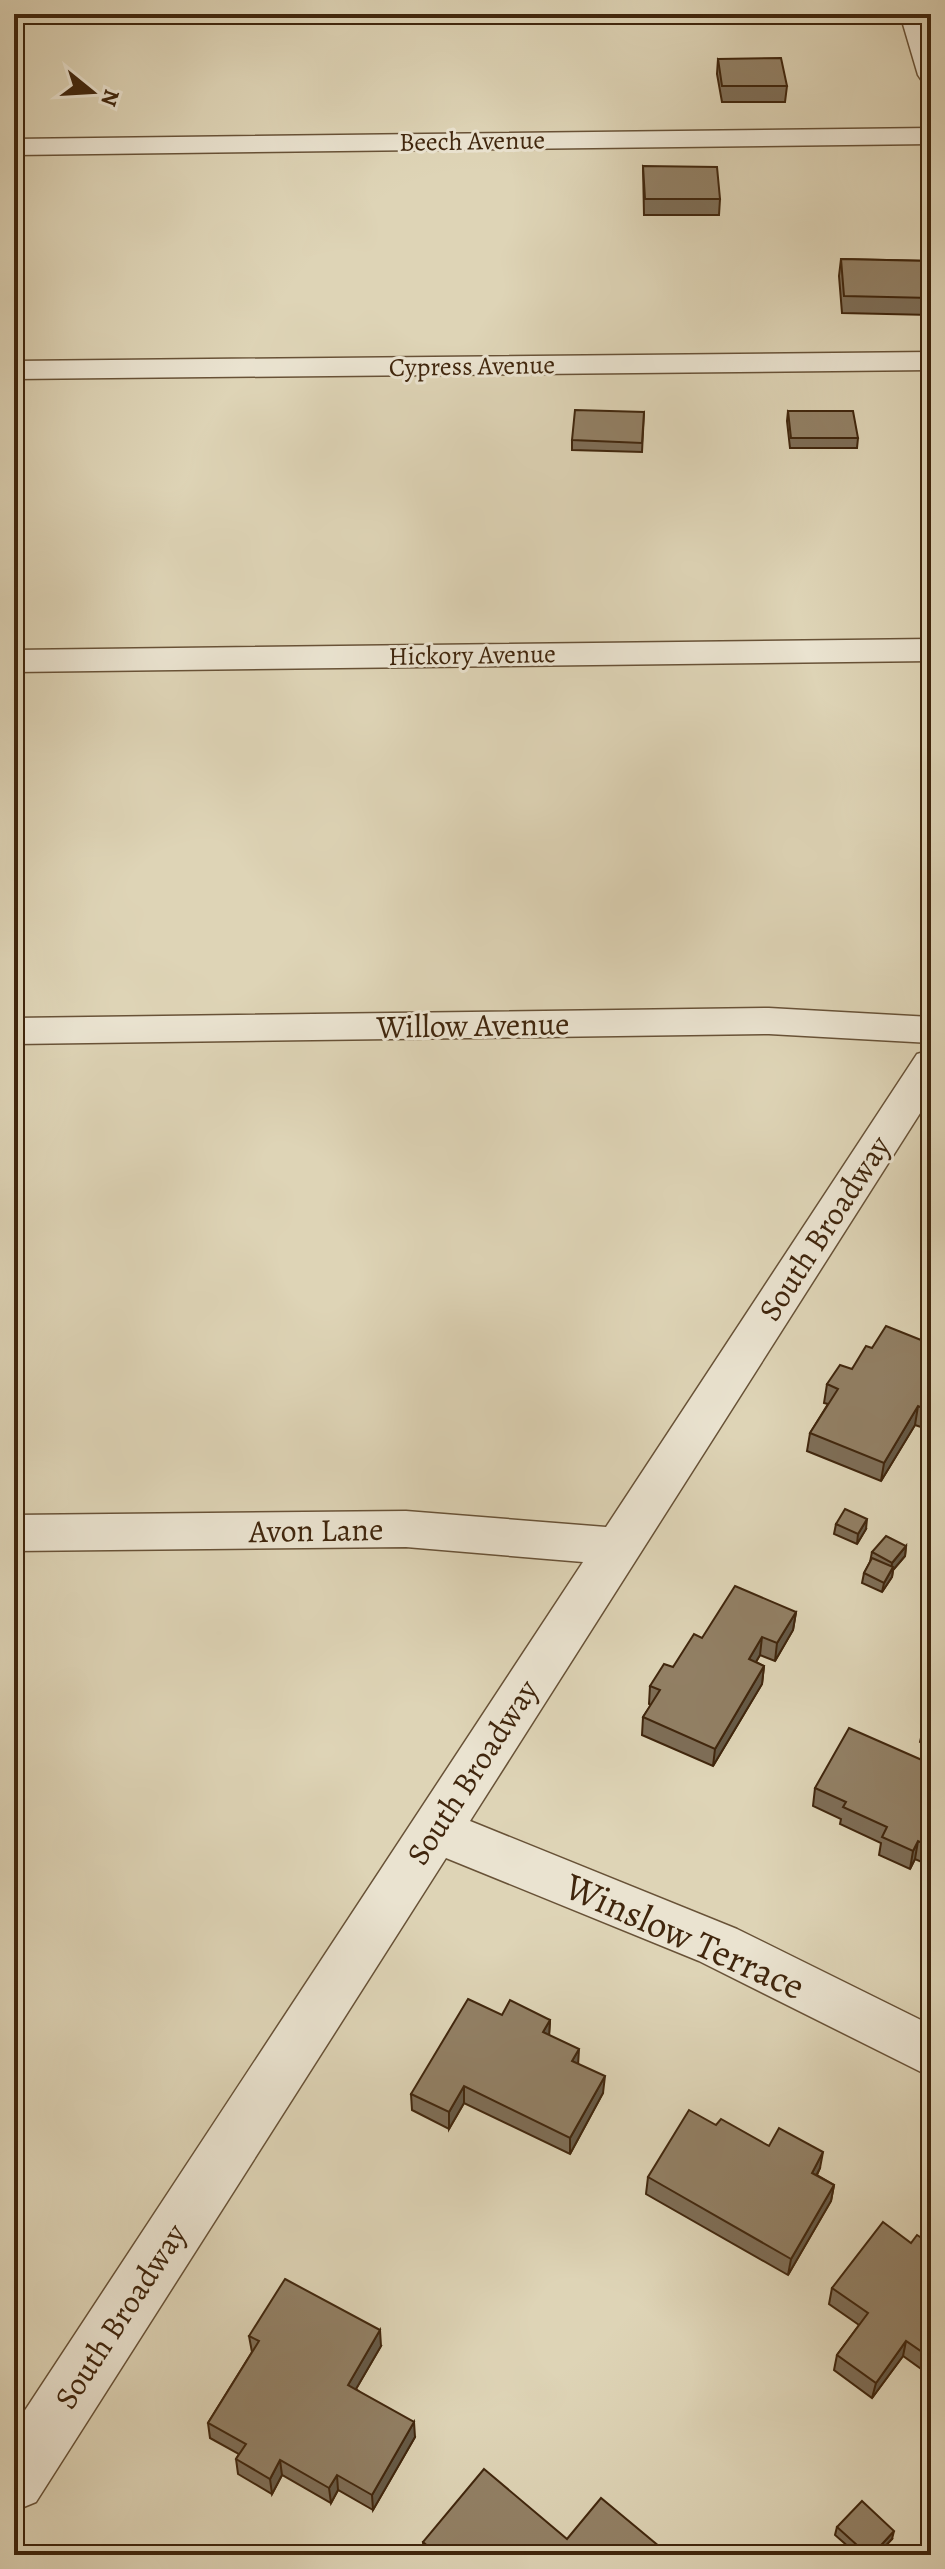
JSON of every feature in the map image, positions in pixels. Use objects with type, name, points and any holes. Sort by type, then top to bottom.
[{"type":"street","points":[[913,14],[931,75]]},
{"type":"street","name":"Beech Avenue","points":[[14,147],[931,136]]},
{"type":"street","name":"Cypress Avenue","points":[[14,370],[931,361]]},
{"type":"street","name":"Hickory Avenue","points":[[14,661],[931,650]]},
{"type":"street","name":"Willow Avenue","points":[[14,1031],[769,1021],[931,1030]]},
{"type":"street","name":"South Broadway","points":[[14,2481],[931,1064]]},
{"type":"street","name":"Avon Lane","points":[[14,1533],[406,1529],[617,1546]]},
{"type":"street","name":"Winslow Terrace","points":[[435,1830],[718,1945],[931,2052]]},
{"type":"building","points":[[781,58],[787,86],[722,86],[718,59]]},
{"type":"building","points":[[643,166],[717,167],[720,199],[645,199]]},
{"type":"building","points":[[841,259],[931,261],[931,298],[844,296]]},
{"type":"building","points":[[575,410],[644,412],[642,443],[572,440]]},
{"type":"building","points":[[788,411],[853,411],[858,438],[791,438]]},
{"type":"building","points":[[886,1326],[931,1344],[931,1385],[927,1392],[931,1393],[931,1404],[927,1410],[918,1406],[884,1463],[810,1433],[838,1389],[827,1384],[840,1365],[852,1369],[866,1346],[872,1348]]},
{"type":"building","points":[[845,1509],[867,1519],[858,1534],[836,1524]]},
{"type":"building","points":[[886,1536],[906,1546],[892,1563],[872,1552]]},
{"type":"building","points":[[872,1558],[893,1567],[884,1583],[864,1573]]},
{"type":"building","points":[[735,1586],[796,1612],[777,1643],[762,1637],[749,1659],[764,1666],[715,1749],[643,1717],[660,1690],[650,1686],[664,1664],[673,1667],[694,1634],[702,1638]]},
{"type":"building","points":[[931,1712],[931,1728],[924,1725]]},
{"type":"building","points":[[849,1728],[931,1764],[931,1847],[918,1841],[913,1851],[882,1837],[887,1827],[843,1807],[846,1802],[815,1788]]},
{"type":"building","points":[[468,1999],[502,2015],[510,2000],[550,2020],[543,2032],[579,2049],[572,2061],[605,2076],[570,2138],[464,2086],[449,2112],[411,2094]]},
{"type":"building","points":[[689,2110],[716,2125],[721,2119],[769,2146],[779,2128],[823,2152],[812,2173],[834,2185],[791,2259],[648,2177]]},
{"type":"building","points":[[883,2222],[911,2243],[917,2235],[931,2244],[931,2358],[906,2341],[876,2383],[837,2355],[868,2313],[832,2288]]},
{"type":"building","points":[[285,2279],[380,2330],[348,2385],[414,2422],[372,2495],[337,2475],[329,2488],[280,2460],[270,2479],[236,2459],[246,2444],[208,2423],[259,2341],[249,2336]]},
{"type":"building","points":[[484,2469],[567,2539],[601,2498],[660,2547],[654,2555],[438,2555],[423,2542]]},
{"type":"building","points":[[862,2501],[894,2531],[872,2555],[868,2555],[837,2527]]}]
